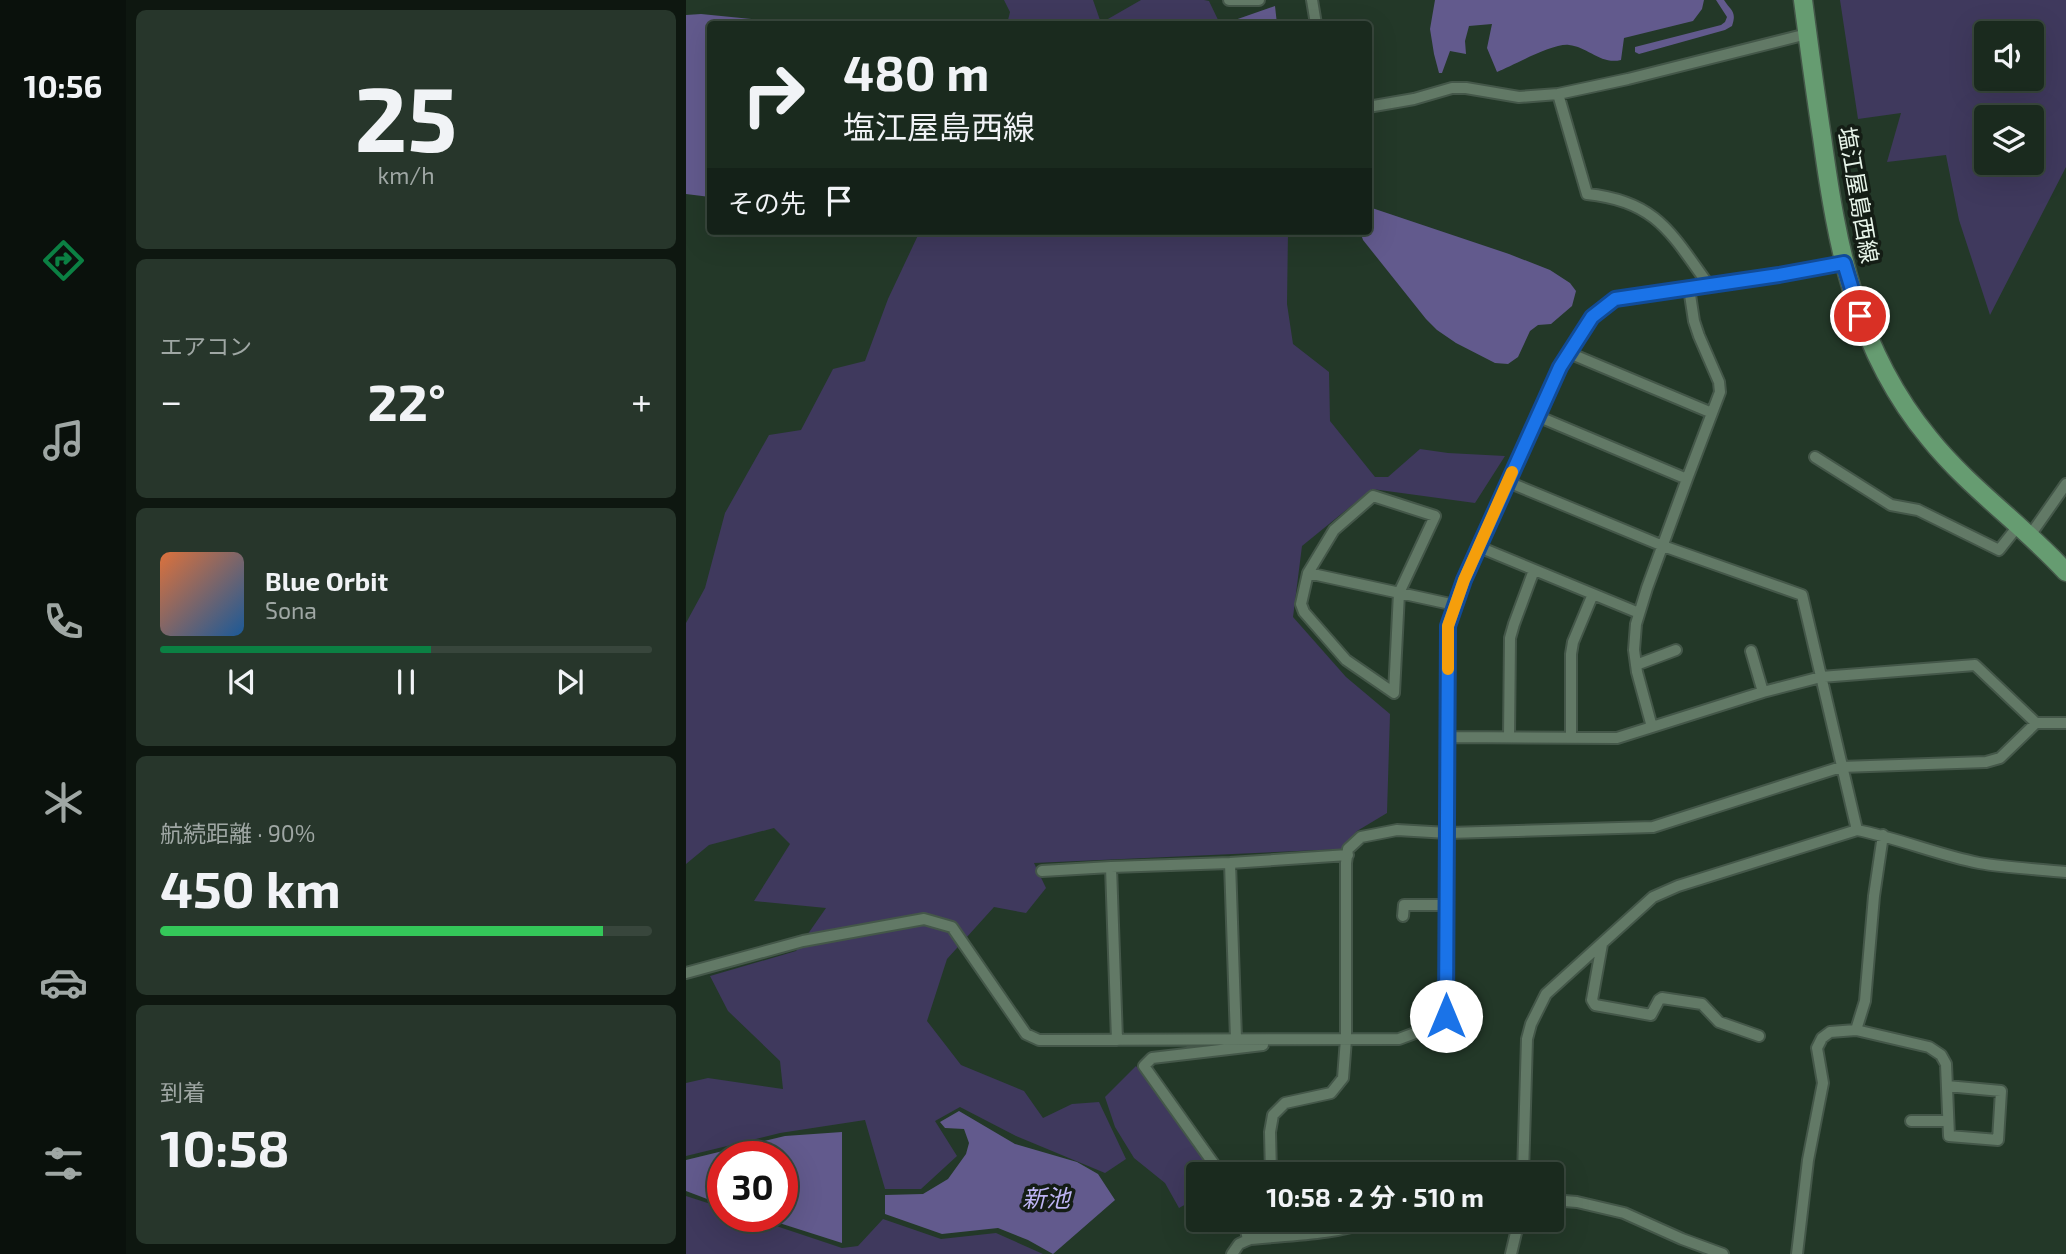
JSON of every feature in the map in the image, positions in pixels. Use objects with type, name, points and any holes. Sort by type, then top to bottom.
[{"type":"main road","name":"塩江屋島西線","points":[[1802,0],[1833,216],[1844,263],[1874,352],[1898,396],[1942,453],[2066,572]]},
{"type":"street","points":[[1229,0],[1259,0]]},
{"type":"street","points":[[1312,0],[1316,21]]},
{"type":"street","points":[[1372,106],[1414,99],[1452,88],[1519,97],[1558,94],[1807,34]]},
{"type":"street","points":[[1558,94],[1587,194],[1624,201],[1662,222],[1708,284]]},
{"type":"street","points":[[686,973],[803,941],[924,919],[952,927],[1026,1034],[1033,1039],[1399,1039],[1439,1024],[1446,1016],[1448,626],[1464,580],[1560,367],[1592,317],[1615,299],[1844,263]]},
{"type":"street","points":[[1652,727],[1636,666],[1636,624],[1720,392],[1719,382],[1697,329],[1689,288]]},
{"type":"street","points":[[1569,352],[1712,413]]},
{"type":"street","points":[[1538,416],[1687,479]]},
{"type":"street","points":[[1815,457],[1891,505],[1918,510],[1999,550],[2024,532],[2066,484]]},
{"type":"street","points":[[1508,482],[1663,546],[1802,595],[1857,830]]},
{"type":"street","points":[[1373,496],[1436,516],[1399,593],[1394,693],[1346,660],[1304,612],[1301,604],[1308,573],[1334,530],[1373,496]]},
{"type":"street","points":[[1479,547],[1639,613]]},
{"type":"street","points":[[1508,737],[1510,638],[1534,570]]},
{"type":"street","points":[[1308,573],[1455,605]]},
{"type":"street","points":[[1572,737],[1571,654],[1573,642],[1593,594]]},
{"type":"street","points":[[1636,666],[1676,650]]},
{"type":"street","points":[[1751,651],[1763,692]]},
{"type":"street","points":[[1448,737],[1617,738],[1763,692],[1821,677],[1975,665],[2036,723],[2066,723]]},
{"type":"street","points":[[1271,1162],[1270,1132],[1273,1115],[1285,1103],[1331,1093],[1343,1078],[1346,1039],[1348,855],[1349,849],[1361,837],[1397,830],[1448,833],[1653,827],[1841,767],[1986,762],[2000,758],[2036,723]]},
{"type":"street","points":[[1523,1162],[1527,1039],[1531,1024],[1546,995],[1653,897],[1678,886],[1857,830],[1883,835],[1976,863],[2066,872]]},
{"type":"street","points":[[1856,1030],[1865,1001],[1874,896],[1883,835]]},
{"type":"street","points":[[1042,871],[1348,855]]},
{"type":"street","points":[[1230,863],[1236,1039]]},
{"type":"street","points":[[1111,867],[1117,1040]]},
{"type":"street","points":[[1403,916],[1404,905],[1447,905]]},
{"type":"street","points":[[1602,944],[1592,1000],[1595,1005],[1651,1014],[1662,998],[1702,1004],[1719,1022],[1759,1036]]},
{"type":"street","points":[[1797,1254],[1808,1160],[1823,1083],[1817,1048],[1822,1038],[1830,1032],[1856,1030],[1929,1047],[1941,1055],[1946,1064],[1949,1136],[1998,1140],[2001,1091],[1947,1086]]},
{"type":"street","points":[[1212,1162],[1143,1066],[1152,1058],[1315,1038]]},
{"type":"street","points":[[1911,1121],[1948,1121]]},
{"type":"street","points":[[1564,1201],[1624,1213],[1723,1254]]},
{"type":"street","points":[[1246,1232],[1248,1240]]},
{"type":"street","points":[[1276,1232],[1276,1236]]},
{"type":"street","points":[[1232,1254],[1239,1244],[1248,1240],[1324,1232]]},
{"type":"street","points":[[1511,1254],[1516,1232]]},
{"type":"shaded area","points":[[1004,0],[1093,0],[1100,21],[1008,21],[1010,12]]},
{"type":"shaded area","points":[[1141,0],[1209,1],[1219,21],[1104,21]]},
{"type":"shaded area","points":[[1840,0],[2066,0],[2066,167],[1990,315],[1959,220],[1946,155],[1887,162],[1901,113],[1858,119]]},
{"type":"shaded area","points":[[918,235],[1288,235],[1287,304],[1293,344],[1329,372],[1330,421],[1375,477],[1388,477],[1420,449],[1505,456],[1475,503],[1372,489],[1302,546],[1293,617],[1346,677],[1390,714],[1387,813],[1357,831],[1342,849],[1034,863],[1046,888],[1026,913],[994,907],[947,959],[927,1021],[961,1065],[1024,1091],[1043,1118],[1072,1104],[1099,1102],[1126,1159],[1105,1173],[1016,1136],[960,1107],[935,1121],[957,1156],[921,1189],[885,1189],[865,1120],[780,1133],[747,1141],[707,1141],[707,1151],[686,1156],[686,1083],[708,1078],[783,1089],[780,1061],[728,1011],[710,976],[796,951],[826,908],[754,901],[790,844],[774,828],[709,845],[686,864],[686,623],[705,588],[725,513],[769,435],[801,430],[833,369],[865,361],[888,299]]},
{"type":"shaded area","points":[[1136,1066],[1209,1162],[1186,1162],[1186,1204],[1179,1208],[1165,1183],[1134,1158],[1115,1127],[1105,1097]]},
{"type":"shaded area","points":[[686,1196],[707,1203],[707,1232],[794,1232],[842,1248],[858,1246],[883,1219],[941,1239],[996,1233],[1043,1254],[686,1254]]},
{"type":"water","points":[[1435,0],[1704,0],[1702,9],[1693,21],[1624,38],[1621,60],[1614,61],[1576,46],[1562,45],[1497,72],[1487,48],[1492,24],[1469,26],[1465,41],[1466,54],[1450,51],[1442,73],[1439,73],[1430,29]]},
{"type":"water","points":[[1716,0],[1724,0],[1732,12],[1732,26],[1639,54],[1635,52],[1635,47],[1721,25],[1727,17]]},
{"type":"water","points":[[1275,6],[1277,21],[1232,21]]},
{"type":"water","points":[[686,15],[772,21],[707,21],[707,197],[686,194]]},
{"type":"water","points":[[1372,208],[1550,270],[1570,283],[1576,291],[1572,306],[1551,324],[1538,325],[1530,331],[1518,357],[1508,364],[1495,363],[1437,330],[1361,235],[1372,235]]},
{"type":"water","name":"新池","points":[[959,1111],[1015,1144],[1077,1162],[1098,1174],[1115,1200],[1053,1254],[998,1228],[942,1234],[885,1214],[885,1195],[923,1194],[948,1179],[966,1154],[969,1143],[964,1129],[945,1128],[940,1122]]},
{"type":"water","points":[[842,1132],[842,1243],[798,1229],[798,1141],[764,1141],[785,1136]]},
{"type":"water","points":[[707,1155],[707,1199],[686,1191],[686,1160]]},
{"type":"slow traffic","points":[[1448,669],[1448,626],[1464,580],[1512,472]]},
{"type":"route","points":[[1446,1016],[1448,626],[1464,580],[1560,367],[1592,317],[1615,299],[1844,263],[1860,316]]}]
